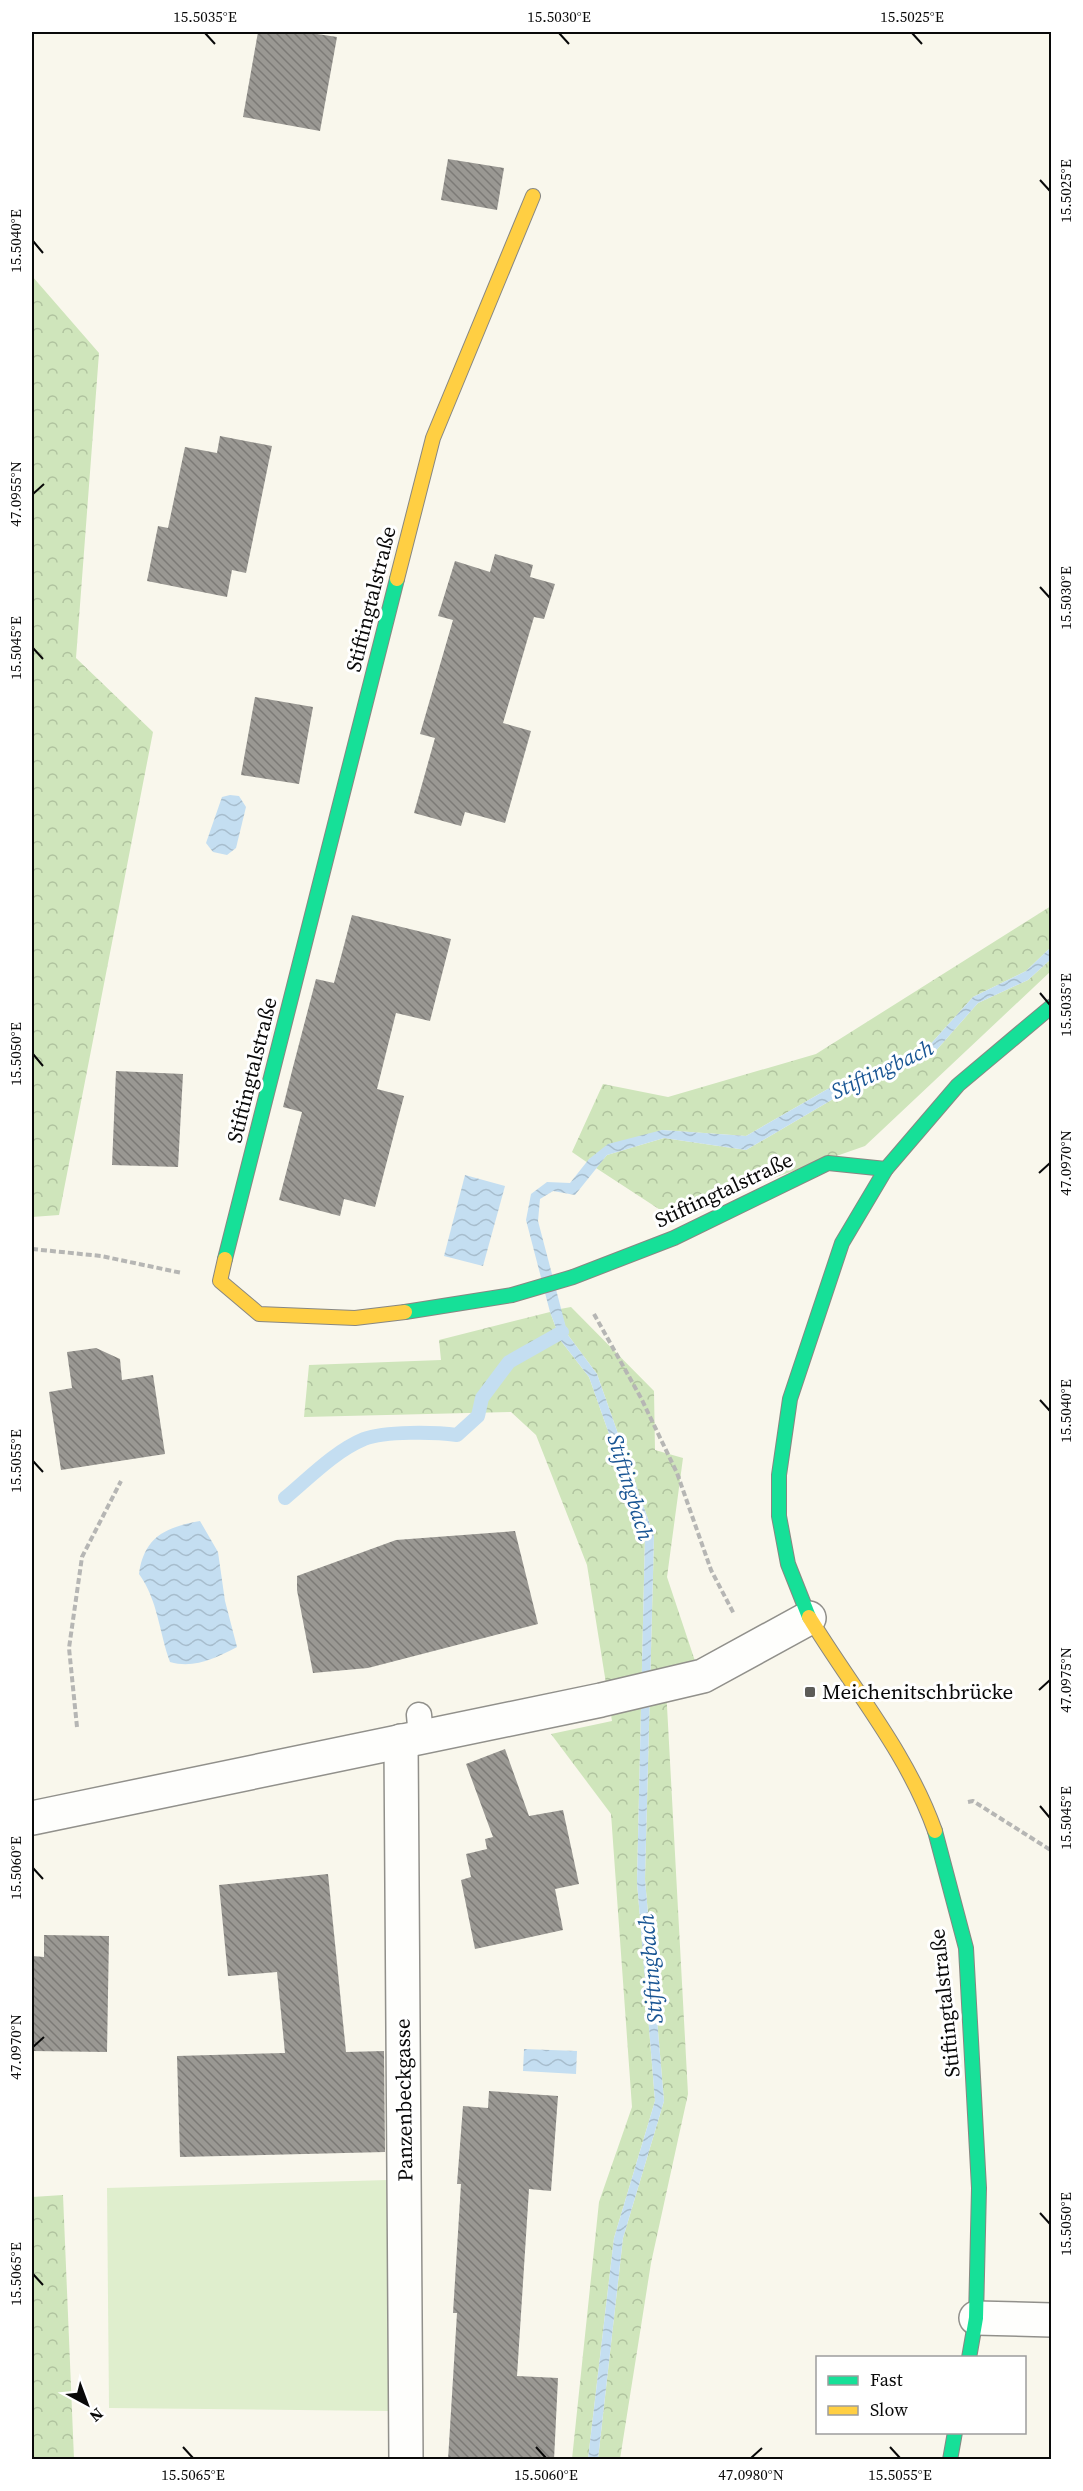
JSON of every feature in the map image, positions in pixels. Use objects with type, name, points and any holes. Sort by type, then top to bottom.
[{"type":"street","name":"Stiftingtalstraße","points":[[533,196],[433,438],[220,1281],[259,1314],[355,1318],[512,1295],[569,1279],[674,1238],[828,1163],[886,1169]]},
{"type":"street","name":"Stiftingtalstraße","points":[[969,2356],[976,2318],[979,2188],[966,1948],[939,1841],[927,1808],[903,1760],[809,1618],[788,1564],[779,1515],[779,1475],[790,1400],[842,1243],[886,1169],[958,1085],[1052,1006]]},
{"type":"street","points":[[32,1818],[414,1730],[601,1700],[703,1676],[762,1641],[809,1618]]},
{"type":"street","name":"Panzenbeckgasse","points":[[406,2460],[414,1730]]},
{"type":"street","points":[[976,2318],[1052,2320]]},
{"type":"street","points":[[950,2460],[955,2434]]},
{"type":"path","points":[[32,1249],[101,1256],[220,1281]]},
{"type":"path","points":[[569,1279],[641,1398],[677,1473],[711,1570],[737,1618],[762,1641]]},
{"type":"path","points":[[76,1727],[69,1648],[82,1557],[121,1481]]},
{"type":"path","points":[[927,1808],[973,1801],[1052,1851]]},
{"type":"green space","points":[[32,276],[99,353],[76,658],[153,732],[59,1215],[32,1217]]},
{"type":"green space","points":[[1051,906],[1051,947],[1026,971],[973,997],[927,1048],[833,1086],[746,1136],[662,1130],[589,1159],[588,1163],[572,1152],[603,1084],[668,1097],[816,1054]]},
{"type":"green space","points":[[1051,959],[1051,971],[865,1146],[668,1215],[596,1168],[607,1155],[664,1138],[746,1150],[840,1095],[932,1055],[978,1003],[1028,980]]},
{"type":"green space","points":[[571,1307],[654,1391],[655,1450],[683,1458],[667,1577],[695,1661],[665,1669],[688,2094],[651,2263],[620,2459],[598,2459],[623,2238],[664,2101],[645,1879],[654,1536],[597,1374],[568,1335],[560,1309]]},
{"type":"green space","points":[[550,1312],[561,1341],[589,1377],[645,1536],[637,1882],[655,2101],[614,2238],[588,2459],[572,2459],[599,2202],[632,2107],[611,1814],[551,1734],[612,1721],[587,1565],[536,1435],[511,1412],[304,1417],[309,1365],[441,1360],[439,1340]]},
{"type":"green space","points":[[388,2180],[388,2411],[109,2408],[107,2188]]},
{"type":"green space","points":[[63,2195],[74,2459],[32,2459],[32,2197]]},
{"type":"water","points":[[239,796],[246,807],[236,848],[227,855],[213,852],[206,843],[222,797]]},
{"type":"water","name":"Stiftingbach","points":[[1051,947],[1051,959],[1028,980],[978,1003],[932,1055],[840,1095],[746,1150],[664,1138],[607,1155],[575,1195],[553,1191],[540,1199],[538,1221],[568,1335],[597,1374],[654,1536],[645,1879],[664,2101],[623,2238],[598,2459],[588,2459],[614,2238],[655,2101],[637,1882],[645,1536],[589,1377],[561,1341],[550,1312],[526,1220],[531,1194],[547,1182],[570,1183],[589,1159],[608,1144],[662,1130],[746,1136],[833,1086],[927,1048],[973,997],[1026,971]]},
{"type":"water","points":[[465,1175],[505,1186],[483,1266],[444,1256]]},
{"type":"water","points":[[200,1521],[218,1552],[225,1601],[237,1647],[205,1661],[179,1664],[170,1662],[154,1605],[139,1574],[146,1551],[152,1542],[177,1526]]},
{"type":"water","points":[[524,2049],[577,2051],[576,2074],[523,2071]]},
{"type":"building","points":[[258,32],[304,32],[337,37],[320,131],[243,117]]},
{"type":"building","points":[[448,159],[504,168],[497,210],[441,200]]},
{"type":"building","points":[[220,436],[272,446],[246,573],[232,570],[227,597],[147,581],[158,526],[168,528],[185,447],[217,453]]},
{"type":"building","points":[[495,554],[533,565],[530,577],[555,584],[544,619],[534,617],[503,723],[531,731],[505,823],[465,812],[461,826],[414,813],[435,738],[420,734],[453,620],[438,616],[455,561],[490,572]]},
{"type":"building","points":[[255,697],[313,707],[299,784],[241,775]]},
{"type":"building","points":[[352,915],[451,939],[430,1021],[396,1013],[377,1089],[404,1096],[375,1207],[344,1199],[340,1216],[279,1200],[302,1112],[283,1107],[293,1067],[316,979],[334,983]]},
{"type":"building","points":[[116,1071],[183,1074],[178,1167],[112,1165]]},
{"type":"building","points":[[96,1348],[120,1359],[122,1380],[153,1375],[165,1454],[61,1470],[49,1392],[72,1388],[67,1352]]},
{"type":"building","points":[[515,1531],[538,1624],[368,1668],[313,1673],[297,1590],[297,1576],[396,1540]]},
{"type":"building","points":[[505,1749],[529,1816],[563,1810],[579,1884],[555,1889],[563,1930],[475,1949],[461,1880],[471,1877],[466,1854],[487,1849],[485,1839],[493,1837],[466,1764]]},
{"type":"building","points":[[328,1874],[346,2052],[384,2051],[385,2152],[180,2157],[177,2056],[285,2053],[277,1972],[228,1976],[219,1885]]},
{"type":"building","points":[[44,1935],[109,1936],[107,2052],[32,2051],[32,1956],[44,1957]]},
{"type":"building","points":[[489,2091],[558,2096],[551,2191],[529,2189],[517,2376],[558,2378],[554,2460],[448,2460],[457,2313],[453,2313],[461,2184],[457,2184],[463,2106],[488,2108]]},
{"type":"waterway","points":[[285,1498],[333,1458],[364,1439],[397,1433],[457,1435],[478,1416],[482,1398],[509,1362],[562,1332]]},
{"type":"traffic: fast","points":[[225,1259],[397,579]]},
{"type":"traffic: fast","points":[[809,1617],[788,1564],[779,1516],[779,1475],[790,1399],[842,1243],[886,1169],[958,1085],[1052,1006]]},
{"type":"traffic: fast","points":[[405,1312],[512,1295],[573,1277],[674,1238],[828,1163],[886,1169]]},
{"type":"traffic: fast","points":[[935,1831],[966,1948],[979,2188],[976,2318],[969,2356]]},
{"type":"traffic: fast","points":[[950,2460],[955,2434]]},
{"type":"traffic: slow","points":[[397,579],[433,438],[533,196]]},
{"type":"traffic: slow","points":[[225,1259],[220,1281],[259,1314],[355,1318],[405,1312]]},
{"type":"traffic: slow","points":[[809,1617],[910,1774],[935,1831]]},
{"type":"place","name":"Meichenitschbrücke","points":[[810,1692]]}]
